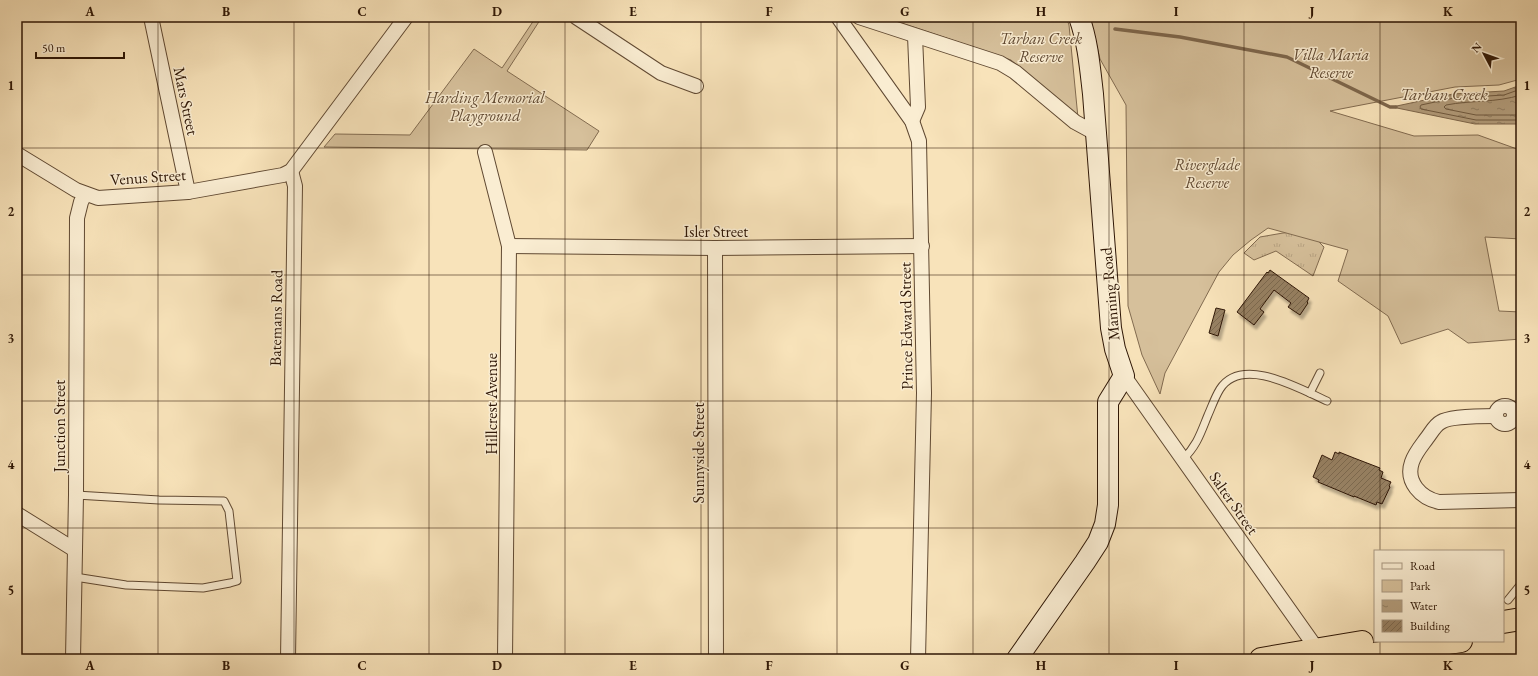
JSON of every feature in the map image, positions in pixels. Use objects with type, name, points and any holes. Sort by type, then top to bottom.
[{"type":"highway","points":[[1504,622],[1521,619]]},
{"type":"highway","points":[[1504,634],[1521,631]]},
{"type":"highway","points":[[1261,659],[1374,640]]},
{"type":"highway","points":[[1342,659],[1454,642]]},
{"type":"street","name":"Mars Street","points":[[151,17],[188,192]]},
{"type":"street","points":[[290,171],[406,17]]},
{"type":"street","points":[[576,17],[661,73],[696,86]]},
{"type":"street","name":"Prince Edward Street","points":[[838,17],[912,121],[919,141],[924,393],[918,659]]},
{"type":"street","points":[[859,17],[1009,68],[1075,122],[1097,134]]},
{"type":"street","name":"Manning Road","points":[[1079,17],[1083,29],[1088,57],[1097,134],[1111,328],[1115,349],[1124,376]]},
{"type":"street","points":[[912,121],[918,107],[915,36]]},
{"type":"street","name":"Hillcrest Avenue","points":[[485,152],[509,246],[506,659]]},
{"type":"street","name":"Venus Street","points":[[17,154],[85,194],[98,198],[188,192],[270,178],[290,171]]},
{"type":"street","name":"Batemans Road","points":[[288,659],[295,186],[290,171]]},
{"type":"street","name":"Junction Street","points":[[73,659],[76,495],[77,218],[81,202],[85,194]]},
{"type":"street","name":"Isler Street","points":[[509,246],[715,248],[922,246]]},
{"type":"street","name":"Sunnyside Street","points":[[715,248],[716,659]]},
{"type":"street","points":[[1017,659],[1085,562],[1098,542],[1105,524],[1108,491],[1108,402],[1124,376]]},
{"type":"street","name":"Salter Street","points":[[1124,376],[1317,649]]},
{"type":"street","points":[[1496,416],[1454,418],[1440,422],[1412,462],[1411,470],[1414,485],[1418,492],[1424,497],[1440,502],[1521,500]]},
{"type":"street","points":[[17,514],[75,550]]},
{"type":"lane","points":[[1310,393],[1320,373]]},
{"type":"lane","points":[[1183,460],[1193,450],[1220,389],[1228,380],[1241,375],[1250,374],[1272,377],[1327,401]]},
{"type":"lane","points":[[75,577],[126,585],[203,588],[230,583],[237,580],[229,511],[224,501],[159,500],[76,495]]},
{"type":"lane","points":[[1508,600],[1521,584]]},
{"type":"green space","name":"Harding Memorial Playground","points":[[536,17],[542,17],[507,71],[599,131],[587,150],[324,147],[335,134],[410,135],[474,49],[502,68]]},
{"type":"green space","name":"Tarban Creek Reserve","points":[[884,17],[1066,17],[1069,25],[1078,118],[1011,60]]},
{"type":"green space","name":"Riverglade Reserve","points":[[1090,17],[1521,17],[1521,79],[1499,85],[1455,87],[1330,111],[1414,136],[1478,135],[1517,149],[1521,147],[1521,239],[1485,237],[1499,311],[1521,312],[1521,339],[1468,343],[1448,329],[1401,344],[1388,316],[1338,281],[1348,250],[1268,228],[1233,255],[1219,272],[1165,373],[1160,394],[1142,355],[1128,306],[1126,105],[1100,59]]},
{"type":"green space","points":[[1308,231],[1324,247],[1313,276],[1276,251],[1254,260],[1244,253],[1260,237]]},
{"type":"water","name":"Tarban Creek","points":[[1521,85],[1521,124],[1475,124],[1392,107],[1453,94],[1504,91]]},
{"type":"building","points":[[1270,270],[1309,298],[1308,303],[1300,315],[1288,307],[1291,303],[1274,290],[1260,309],[1264,312],[1254,325],[1237,312]]},
{"type":"building","points":[[1216,308],[1225,310],[1218,336],[1209,333]]},
{"type":"building","points":[[1335,452],[1339,454],[1339,452],[1380,468],[1379,470],[1383,472],[1381,478],[1391,482],[1382,504],[1377,502],[1376,505],[1354,497],[1318,482],[1319,480],[1313,477],[1322,455],[1332,460]]},
{"type":"waterway","name":"Tarban Creek","points":[[1115,29],[1180,37],[1287,57],[1390,107],[1396,107]]},
{"type":"park label","name":"Villa Maria Reserve","points":[[1331,63]]}]
